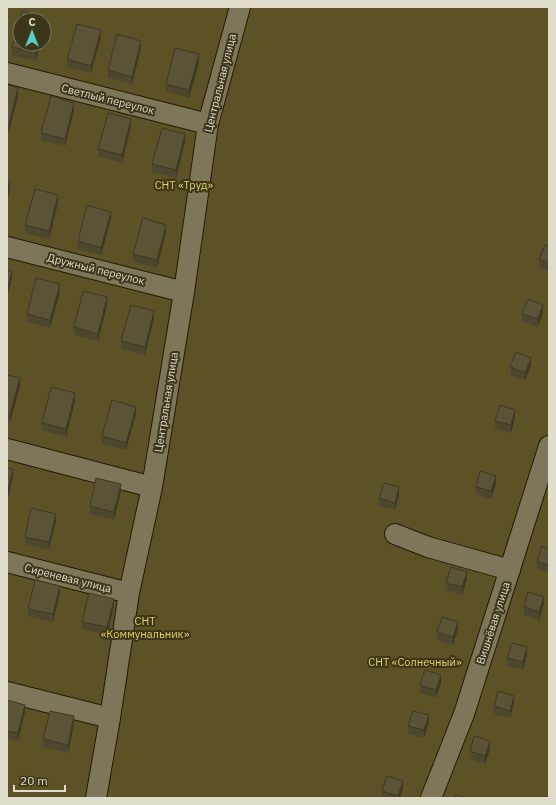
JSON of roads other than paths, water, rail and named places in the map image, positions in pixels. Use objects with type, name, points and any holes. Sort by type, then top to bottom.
[{"type":"street","name":"Центральная улица","points":[[96,798],[129,593],[152,487],[184,292],[208,124],[240,7]]},
{"type":"street","name":"Светлый переулок","points":[[7,73],[208,124]]},
{"type":"street","name":"Дружный переулок","points":[[7,247],[184,292]]},
{"type":"street","name":"Вишнёвая улица","points":[[431,798],[464,714],[549,446]]},
{"type":"street","points":[[7,449],[152,487]]},
{"type":"street","points":[[395,534],[428,547],[510,570]]},
{"type":"street","name":"Сиреневая улица","points":[[7,562],[129,593]]},
{"type":"street","points":[[7,692],[110,718]]},
{"type":"park label","name":"СНТ «Труд»","points":[[184,185]]},
{"type":"park label","name":"СНТ «Коммунальник»","points":[[145,627]]},
{"type":"park label","name":"СНТ «Солнечный»","points":[[415,662]]}]
